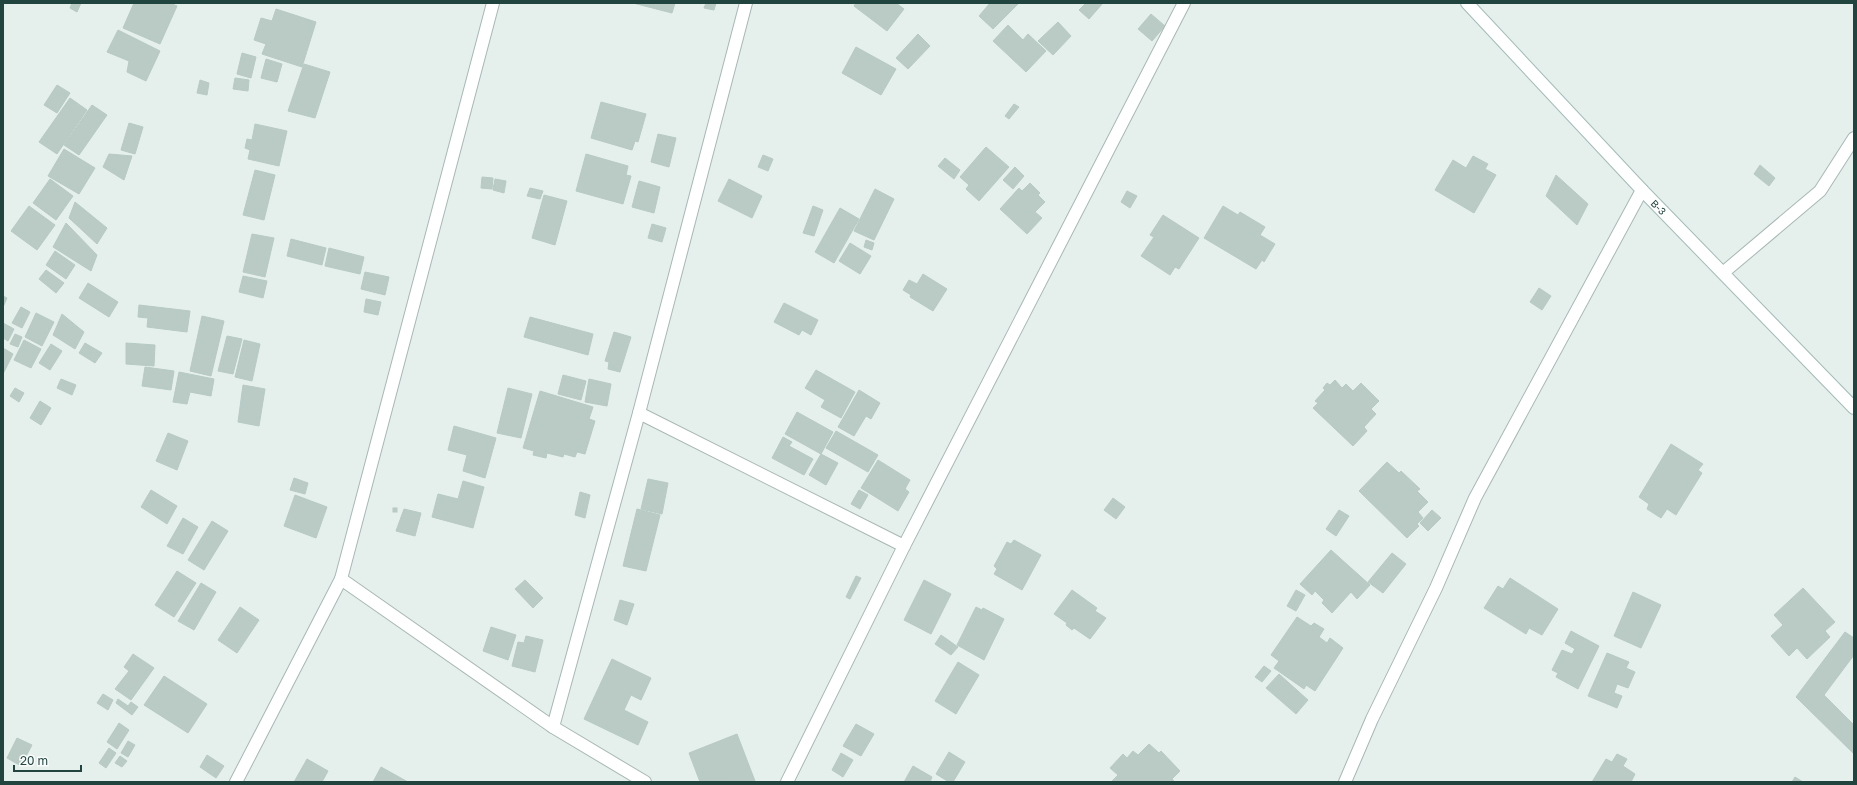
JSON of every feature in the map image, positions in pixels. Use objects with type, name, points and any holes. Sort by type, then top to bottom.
[{"type":"street","points":[[236,782],[341,579],[493,3]]},
{"type":"street","points":[[553,727],[639,413],[746,3]]},
{"type":"street","name":"B-3","points":[[1468,3],[1642,190],[1724,272],[1854,408]]},
{"type":"street","points":[[787,782],[904,546],[1182,4]]},
{"type":"street","points":[[1724,272],[1820,191],[1854,138]]},
{"type":"street","points":[[1345,782],[1372,719],[1436,588],[1475,498],[1642,190]]},
{"type":"street","points":[[639,413],[904,546]]},
{"type":"street","points":[[341,579],[553,727],[645,782]]},
{"type":"building","points":[[72,3],[81,3],[77,12],[70,8]]},
{"type":"building","points":[[134,3],[170,3],[177,6],[160,44],[123,28]]},
{"type":"building","points":[[633,3],[675,3],[672,13]]},
{"type":"building","points":[[706,3],[716,3],[714,10],[704,8]]},
{"type":"building","points":[[856,3],[896,3],[904,9],[887,31],[854,6]]},
{"type":"building","points":[[990,3],[1019,3],[993,29],[979,16]]},
{"type":"building","points":[[1086,3],[1103,3],[1089,19],[1079,10]]},
{"type":"building","points":[[276,9],[316,22],[302,67],[262,54],[266,44],[254,40],[261,18],[272,21]]},
{"type":"building","points":[[1151,14],[1165,26],[1152,41],[1138,29]]},
{"type":"building","points":[[1058,22],[1071,36],[1053,55],[1038,41]]},
{"type":"building","points":[[1008,25],[1023,40],[1028,34],[1046,51],[1026,72],[993,41]]},
{"type":"building","points":[[118,30],[160,51],[146,81],[127,72],[129,61],[107,52]]},
{"type":"building","points":[[918,34],[930,46],[908,69],[896,58]]},
{"type":"building","points":[[856,47],[896,69],[881,95],[842,73]]},
{"type":"building","points":[[242,53],[256,57],[251,78],[237,74]]},
{"type":"building","points":[[266,59],[282,64],[277,82],[261,78]]},
{"type":"building","points":[[304,64],[330,72],[315,118],[288,111]]},
{"type":"building","points":[[235,78],[249,80],[248,91],[233,89]]},
{"type":"building","points":[[200,80],[209,83],[207,95],[197,93]]},
{"type":"building","points":[[57,85],[70,93],[57,113],[44,105]]},
{"type":"building","points":[[70,98],[87,110],[57,154],[39,142]]},
{"type":"building","points":[[601,102],[646,114],[638,142],[635,141],[632,150],[591,138]]},
{"type":"building","points":[[1014,104],[1019,107],[1009,119],[1005,116]]},
{"type":"building","points":[[92,105],[107,115],[79,155],[64,145]]},
{"type":"building","points":[[129,123],[143,127],[135,154],[121,150]]},
{"type":"building","points":[[255,124],[287,131],[279,166],[248,159],[250,150],[245,148],[247,139],[252,140]]},
{"type":"building","points":[[658,134],[676,138],[669,167],[651,162]]},
{"type":"building","points":[[986,147],[1009,167],[979,201],[966,189],[969,185],[960,177]]},
{"type":"building","points":[[64,149],[95,168],[79,194],[48,176]]},
{"type":"building","points":[[109,154],[132,156],[124,180],[103,167]]},
{"type":"building","points":[[586,154],[628,166],[626,175],[631,176],[623,204],[576,191]]},
{"type":"building","points":[[763,155],[773,159],[768,171],[758,167]]},
{"type":"building","points":[[1473,156],[1488,164],[1485,169],[1496,175],[1474,213],[1435,190],[1453,160],[1466,168]]},
{"type":"building","points":[[945,158],[960,170],[954,179],[938,166]]},
{"type":"building","points":[[1760,165],[1775,178],[1769,186],[1754,174]]},
{"type":"building","points":[[1015,167],[1024,176],[1013,189],[1003,180]]},
{"type":"building","points":[[255,170],[275,175],[264,220],[243,215]]},
{"type":"building","points":[[1556,175],[1588,204],[1577,225],[1546,196]]},
{"type":"building","points":[[482,177],[493,178],[492,189],[481,188]]},
{"type":"building","points":[[50,179],[73,196],[56,220],[33,203]]},
{"type":"building","points":[[495,179],[506,181],[504,193],[493,190]]},
{"type":"building","points":[[729,179],[762,196],[752,218],[718,201]]},
{"type":"building","points":[[639,181],[660,187],[654,213],[632,207]]},
{"type":"building","points":[[1030,183],[1040,193],[1038,195],[1045,202],[1035,212],[1042,218],[1027,234],[1000,209],[1019,188],[1022,191]]},
{"type":"building","points":[[530,188],[543,191],[540,199],[527,196]]},
{"type":"building","points":[[875,189],[894,199],[874,240],[854,231]]},
{"type":"building","points":[[1127,191],[1137,196],[1130,208],[1121,202]]},
{"type":"building","points":[[544,195],[567,201],[555,245],[532,238]]},
{"type":"building","points":[[75,202],[107,228],[97,244],[69,218]]},
{"type":"building","points":[[29,206],[55,225],[37,250],[11,231]]},
{"type":"building","points":[[813,206],[823,210],[814,236],[803,233]]},
{"type":"building","points":[[1223,206],[1238,215],[1240,212],[1265,227],[1260,235],[1275,244],[1264,262],[1262,260],[1256,269],[1204,238]]},
{"type":"building","points":[[840,208],[859,219],[834,263],[815,252]]},
{"type":"building","points":[[1163,215],[1199,238],[1179,269],[1175,267],[1170,275],[1141,256],[1154,237],[1150,235]]},
{"type":"building","points":[[66,223],[97,255],[91,271],[53,247]]},
{"type":"building","points":[[652,224],[666,228],[662,242],[648,238]]},
{"type":"building","points":[[252,234],[274,238],[265,277],[243,272]]},
{"type":"building","points":[[291,239],[326,248],[322,265],[287,256]]},
{"type":"building","points":[[866,240],[874,243],[872,250],[864,247]]},
{"type":"building","points":[[850,243],[871,256],[860,274],[839,261]]},
{"type":"building","points":[[329,248],[364,257],[360,274],[325,266]]},
{"type":"building","points":[[55,251],[75,265],[66,279],[46,265]]},
{"type":"building","points":[[46,270],[64,283],[56,293],[39,279]]},
{"type":"building","points":[[365,272],[389,277],[385,295],[361,289]]},
{"type":"building","points":[[923,274],[947,289],[933,311],[910,297],[911,295],[903,290],[909,280],[917,284]]},
{"type":"building","points":[[243,276],[267,281],[263,298],[239,292]]},
{"type":"building","points":[[88,283],[118,302],[109,317],[79,298]]},
{"type":"building","points":[[1539,288],[1551,296],[1542,310],[1530,302]]},
{"type":"building","points":[[3,296],[7,298],[3,307]]},
{"type":"building","points":[[366,299],[381,302],[378,315],[364,312]]},
{"type":"building","points":[[784,303],[818,320],[811,335],[802,330],[799,335],[774,322]]},
{"type":"building","points":[[139,305],[190,311],[187,332],[147,327],[148,318],[138,317]]},
{"type":"building","points":[[21,307],[30,312],[22,328],[12,323]]},
{"type":"building","points":[[36,313],[54,322],[42,346],[25,337]]},
{"type":"building","points":[[62,314],[84,332],[75,349],[53,335]]},
{"type":"building","points":[[202,316],[224,321],[211,376],[190,371]]},
{"type":"building","points":[[530,317],[593,334],[588,355],[524,337]]},
{"type":"building","points":[[3,323],[14,329],[8,341],[3,338]]},
{"type":"building","points":[[614,332],[631,337],[620,372],[608,369],[609,362],[605,361]]},
{"type":"building","points":[[15,334],[22,337],[18,347],[10,344]]},
{"type":"building","points":[[227,336],[242,339],[233,374],[218,371]]},
{"type":"building","points":[[24,340],[41,349],[31,368],[14,360]]},
{"type":"building","points":[[244,340],[260,344],[252,381],[235,377]]},
{"type":"building","points":[[85,343],[102,353],[95,363],[79,353]]},
{"type":"building","points":[[126,343],[155,345],[154,366],[126,364]]},
{"type":"building","points":[[51,344],[62,351],[50,370],[39,363]]},
{"type":"building","points":[[3,348],[13,354],[3,374]]},
{"type":"building","points":[[145,367],[174,371],[171,390],[142,386]]},
{"type":"building","points":[[816,370],[855,392],[841,418],[821,407],[825,400],[805,388]]},
{"type":"building","points":[[179,372],[214,379],[211,396],[190,392],[187,404],[173,402]]},
{"type":"building","points":[[563,375],[586,381],[581,400],[558,394]]},
{"type":"building","points":[[61,379],[76,385],[72,395],[57,388]]},
{"type":"building","points":[[589,379],[611,384],[607,406],[585,402]]},
{"type":"building","points":[[1335,380],[1342,388],[1346,384],[1353,391],[1361,383],[1379,401],[1371,409],[1376,414],[1364,427],[1367,431],[1353,446],[1313,408],[1318,403],[1315,401],[1325,390],[1323,388],[1327,383],[1330,385]]},
{"type":"building","points":[[243,385],[265,389],[259,426],[238,422]]},
{"type":"building","points":[[15,388],[24,393],[19,402],[10,396]]},
{"type":"building","points":[[508,388],[532,394],[521,438],[497,433]]},
{"type":"building","points":[[859,390],[880,403],[871,419],[866,416],[854,436],[838,427]]},
{"type":"building","points":[[540,391],[593,407],[589,419],[595,421],[585,454],[577,452],[575,457],[564,454],[563,457],[547,453],[546,458],[533,455],[534,451],[523,448]]},
{"type":"building","points":[[40,401],[51,408],[41,425],[30,418]]},
{"type":"building","points":[[797,412],[833,432],[821,454],[785,434]]},
{"type":"building","points":[[454,426],[496,438],[485,478],[463,471],[467,455],[448,450]]},
{"type":"building","points":[[836,431],[878,455],[868,472],[826,448]]},
{"type":"building","points":[[168,433],[188,441],[177,470],[156,461]]},
{"type":"building","points":[[783,437],[792,442],[789,446],[813,459],[804,475],[772,458]]},
{"type":"building","points":[[1671,444],[1703,464],[1698,470],[1702,473],[1676,515],[1667,509],[1661,518],[1647,509],[1649,504],[1639,497]]},
{"type":"building","points":[[821,454],[838,463],[826,485],[809,475]]},
{"type":"building","points":[[878,460],[910,480],[905,489],[909,492],[898,511],[861,488]]},
{"type":"building","points":[[1387,462],[1399,473],[1401,471],[1420,489],[1417,491],[1428,502],[1418,512],[1423,518],[1417,524],[1419,526],[1407,538],[1359,491]]},
{"type":"building","points":[[294,478],[308,483],[305,494],[290,490]]},
{"type":"building","points":[[648,479],[668,483],[662,514],[641,509]]},
{"type":"building","points":[[463,481],[484,487],[473,528],[432,517],[438,494],[458,499]]},
{"type":"building","points":[[151,490],[177,506],[167,524],[141,507]]},
{"type":"building","points":[[859,490],[868,495],[860,509],[851,504]]},
{"type":"building","points":[[580,492],[590,495],[585,518],[575,515]]},
{"type":"building","points":[[295,495],[327,507],[316,538],[284,526]]},
{"type":"building","points":[[1113,498],[1125,507],[1116,519],[1104,510]]},
{"type":"building","points":[[393,508],[397,508],[397,512],[393,512]]},
{"type":"building","points":[[404,509],[421,513],[415,536],[396,531]]},
{"type":"building","points":[[637,509],[660,515],[646,571],[623,566]]},
{"type":"building","points":[[1339,510],[1349,516],[1336,536],[1326,529]]},
{"type":"building","points":[[1432,510],[1441,518],[1428,531],[1420,523]]},
{"type":"building","points":[[183,518],[198,527],[183,554],[167,546]]},
{"type":"building","points":[[212,521],[228,531],[204,570],[188,560]]},
{"type":"building","points":[[1014,540],[1041,555],[1022,590],[994,574],[997,569],[994,566],[1007,542],[1011,544]]},
{"type":"building","points":[[1331,550],[1370,585],[1357,599],[1351,592],[1332,613],[1322,603],[1324,600],[1315,591],[1312,595],[1300,584]]},
{"type":"building","points":[[1392,553],[1406,564],[1383,593],[1368,582]]},
{"type":"building","points":[[177,571],[196,583],[174,617],[155,605]]},
{"type":"building","points":[[856,576],[861,578],[850,599],[846,597]]},
{"type":"building","points":[[1510,578],[1558,609],[1542,635],[1529,628],[1526,634],[1484,608],[1498,586],[1503,589]]},
{"type":"building","points":[[525,580],[543,598],[533,608],[515,589]]},
{"type":"building","points":[[924,580],[951,594],[931,634],[904,620]]},
{"type":"building","points":[[201,583],[216,592],[194,630],[178,621]]},
{"type":"building","points":[[1803,588],[1835,622],[1825,631],[1830,637],[1807,659],[1797,648],[1789,656],[1771,636],[1783,625],[1774,615]]},
{"type":"building","points":[[1072,590],[1097,608],[1095,611],[1106,618],[1090,639],[1074,628],[1072,630],[1066,625],[1067,623],[1054,614]]},
{"type":"building","points":[[1296,590],[1305,595],[1296,611],[1287,606]]},
{"type":"building","points":[[1633,592],[1661,605],[1641,648],[1614,636]]},
{"type":"building","points":[[620,600],[634,604],[627,625],[614,620]]},
{"type":"building","points":[[240,607],[259,620],[237,653],[218,640]]},
{"type":"building","points":[[976,607],[982,610],[983,608],[1004,619],[984,660],[957,645]]},
{"type":"building","points":[[1297,617],[1311,626],[1314,623],[1324,629],[1319,637],[1327,643],[1330,638],[1343,648],[1315,691],[1306,685],[1304,689],[1274,668],[1279,661],[1271,655]]},
{"type":"building","points":[[491,627],[516,635],[508,660],[483,651]]},
{"type":"building","points":[[1571,631],[1599,646],[1578,689],[1556,677],[1558,673],[1552,670],[1562,650],[1572,654],[1575,649],[1565,643]]},
{"type":"building","points":[[1845,632],[1854,638],[1854,655],[1824,695],[1854,725],[1854,754],[1796,697]]},
{"type":"building","points":[[941,635],[958,647],[951,655],[935,644]]},
{"type":"building","points":[[526,636],[543,640],[535,672],[512,666],[518,642],[524,643]]},
{"type":"building","points":[[1607,653],[1629,662],[1626,668],[1635,672],[1628,688],[1617,684],[1614,693],[1622,696],[1617,708],[1588,696]]},
{"type":"building","points":[[133,654],[154,668],[131,700],[115,689],[129,671],[124,667]]},
{"type":"building","points":[[612,659],[651,678],[641,700],[631,695],[624,710],[648,722],[638,745],[584,719]]},
{"type":"building","points":[[958,662],[979,675],[956,714],[935,701]]},
{"type":"building","points":[[1264,666],[1271,671],[1262,682],[1255,677]]},
{"type":"building","points":[[1279,674],[1308,700],[1296,714],[1266,688]]},
{"type":"building","points":[[164,676],[207,704],[188,733],[144,705]]},
{"type":"building","points":[[103,694],[113,700],[108,710],[97,703]]},
{"type":"building","points":[[118,699],[128,706],[131,702],[138,707],[132,715],[116,703]]},
{"type":"building","points":[[119,723],[129,730],[117,749],[107,742]]},
{"type":"building","points":[[856,724],[874,734],[861,756],[843,746]]},
{"type":"building","points":[[737,734],[755,781],[700,782],[689,753]]},
{"type":"building","points":[[17,738],[32,745],[21,766],[7,758]]},
{"type":"building","points":[[128,741],[135,745],[128,757],[121,753]]},
{"type":"building","points":[[1149,744],[1159,753],[1161,751],[1180,771],[1172,779],[1175,782],[1111,782],[1118,775],[1110,768],[1123,754],[1127,758],[1133,751],[1138,755]]},
{"type":"building","points":[[109,748],[116,753],[106,768],[99,763]]},
{"type":"building","points":[[949,752],[965,762],[953,782],[949,782],[936,774]]},
{"type":"building","points":[[841,753],[853,760],[843,777],[832,770]]},
{"type":"building","points":[[1617,754],[1627,759],[1623,766],[1635,774],[1631,782],[1592,782],[1606,759],[1612,762]]},
{"type":"building","points":[[207,755],[224,766],[216,778],[200,767]]},
{"type":"building","points":[[120,756],[127,761],[122,767],[115,763]]},
{"type":"building","points":[[307,759],[328,771],[322,782],[294,782]]},
{"type":"building","points":[[913,766],[932,777],[930,782],[904,782]]},
{"type":"building","points":[[381,767],[408,782],[373,782]]},
{"type":"building","points":[[1795,777],[1803,782],[1792,782]]}]
